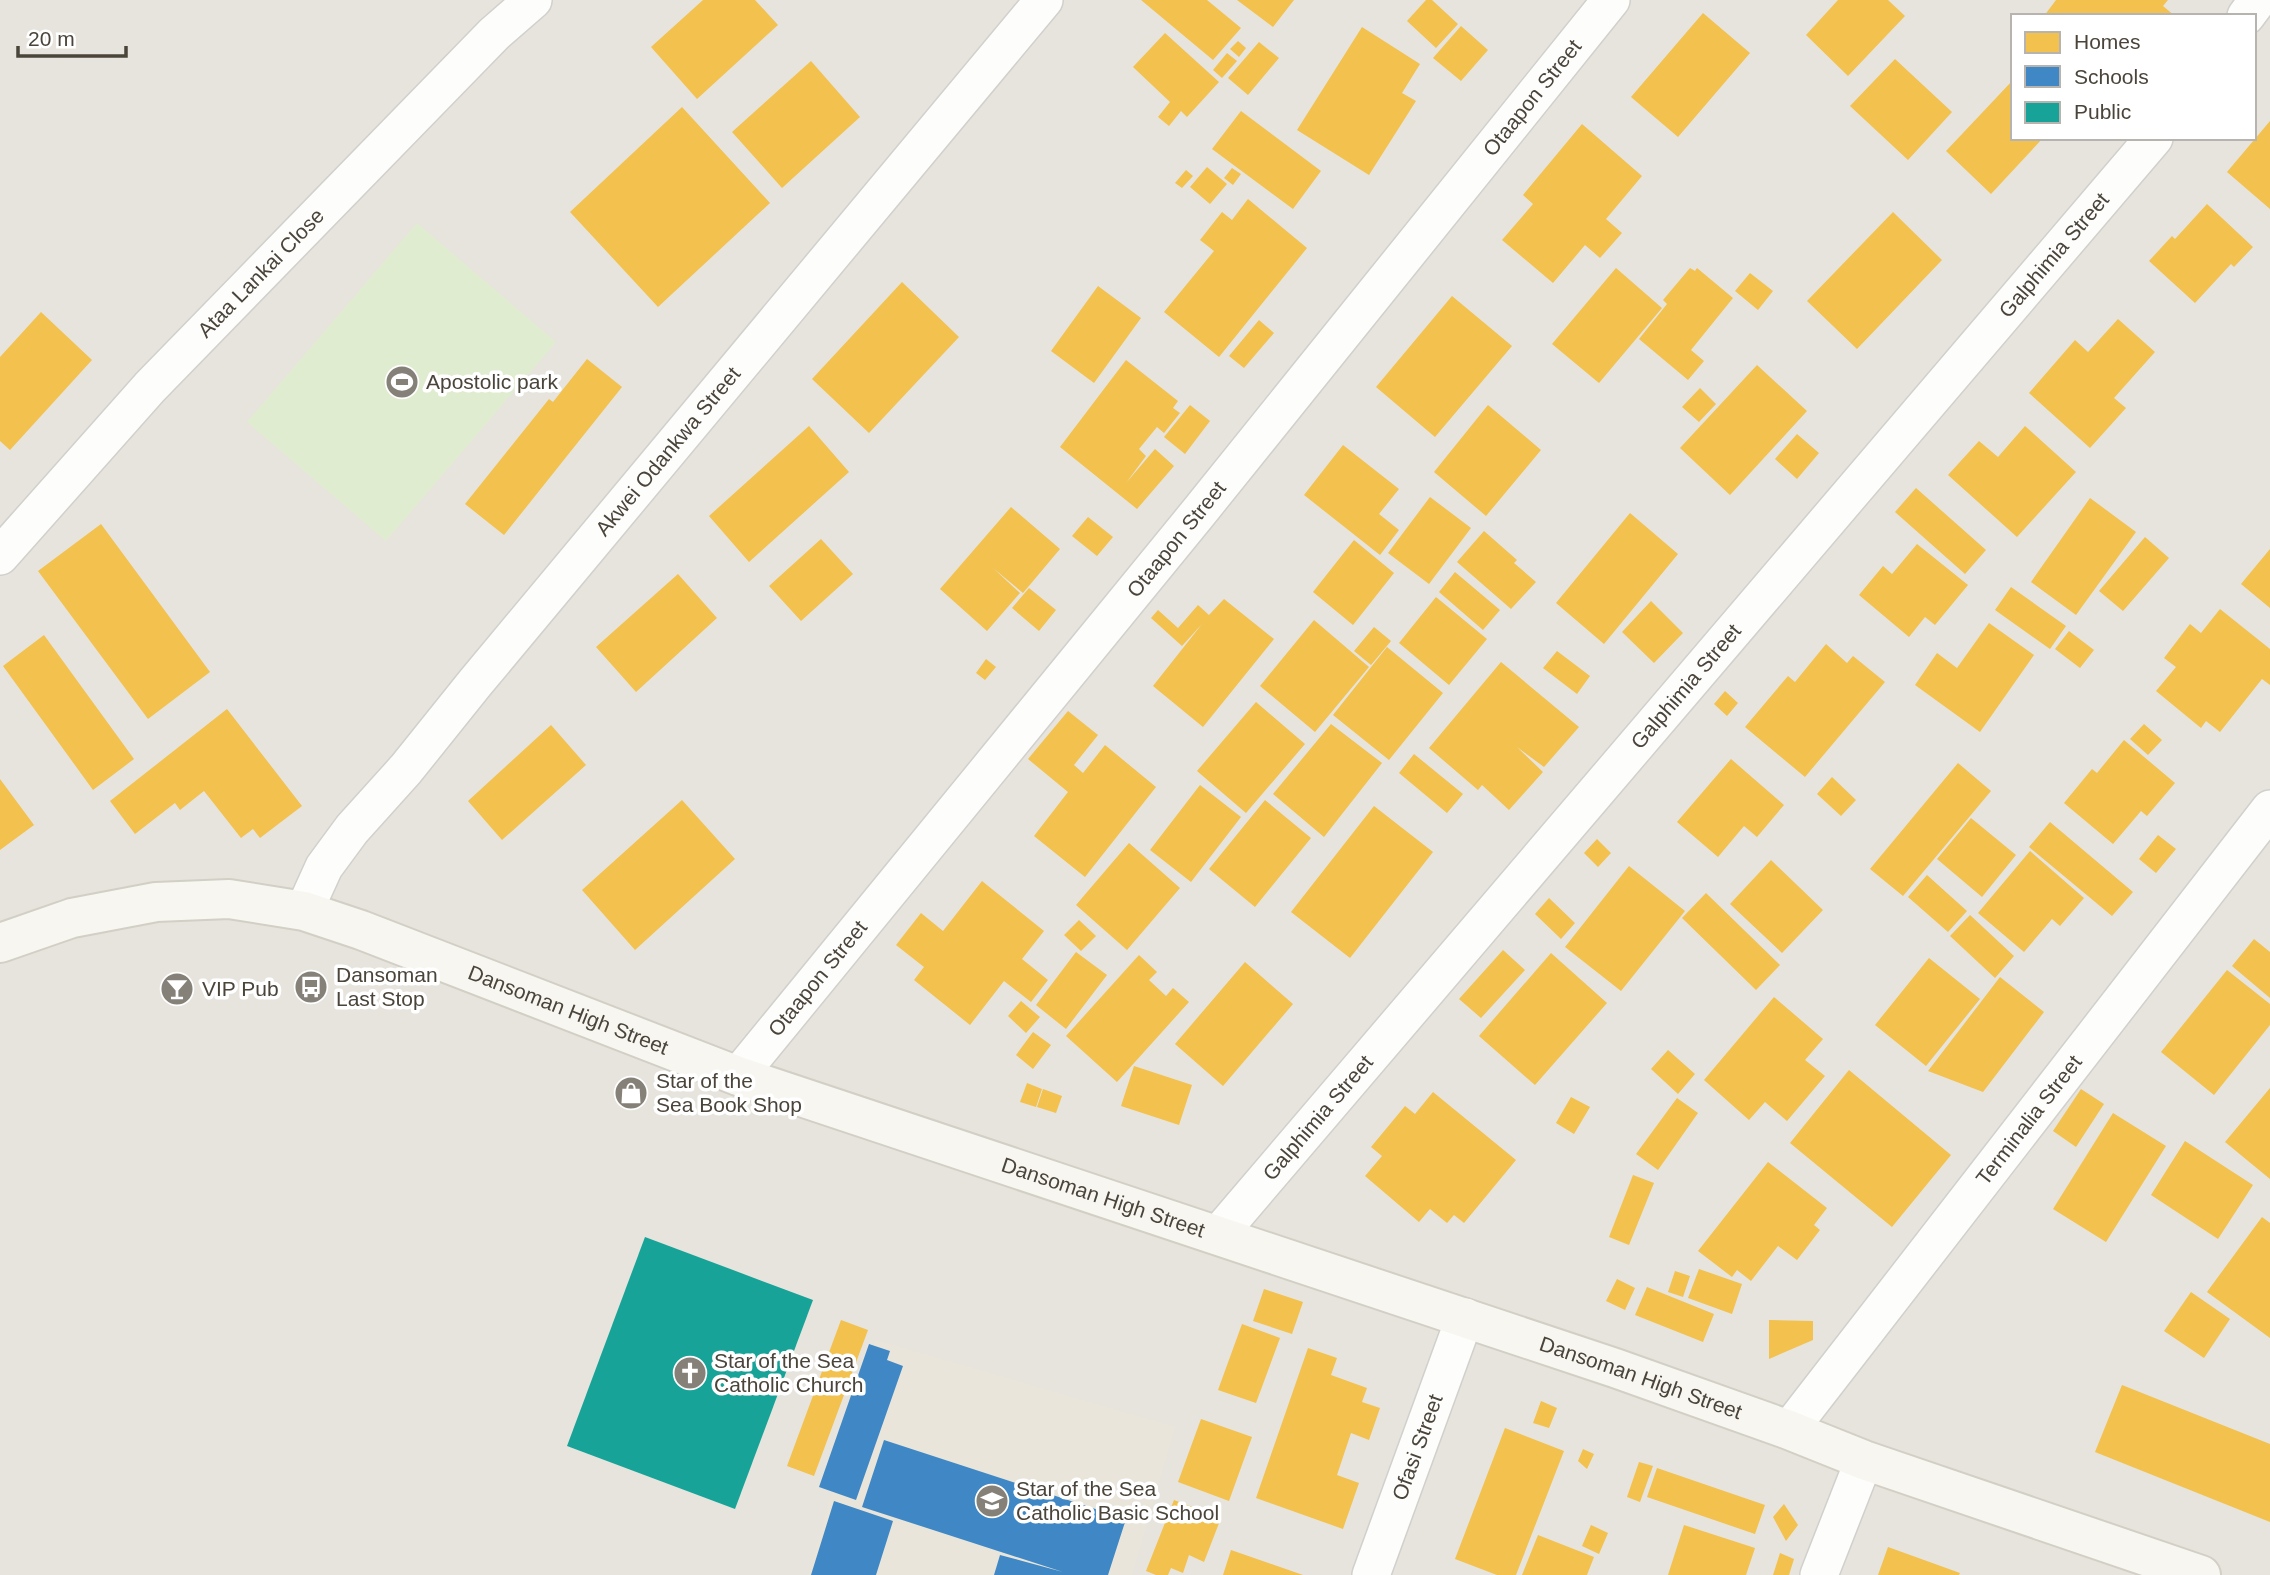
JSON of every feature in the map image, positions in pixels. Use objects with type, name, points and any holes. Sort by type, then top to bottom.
[{"type":"street","name":"Ataa Lankai Close","points":[[0,556],[150,387],[494,34],[533,0]]},
{"type":"street","name":"Akwei Odankwa Street","points":[[304,911],[324,867],[352,829],[406,769],[1044,0]]},
{"type":"street","name":"Otaapon Street","points":[[738,1076],[1199,512],[1601,3]]},
{"type":"street","name":"Galphimia Street","points":[[1218,1235],[2152,140]]},
{"type":"street","name":"Terminalia Street","points":[[1789,1430],[2270,809]]},
{"type":"street","name":"Dansoman High Street","points":[[0,943],[72,918],[156,902],[229,899],[304,911],[361,930],[738,1076],[1465,1317],[1789,1430],[1864,1460],[2201,1575]]},
{"type":"street","name":"Ofasi Street","points":[[1371,1575],[1465,1317]]},
{"type":"street","points":[[1819,1575],[1864,1460]]},
{"type":"shaded area","points":[[0,0],[2270,0],[2270,1575],[0,1575]]},
{"type":"shaded area","name":"Star of the Sea Catholic Basic School","points":[[876,1340],[1175,1427],[1132,1575],[808,1575]]},
{"type":"green space","name":"Apostolic park","points":[[417,223],[556,342],[386,541],[247,422]]},
{"type":"building: Homes","points":[[703,0],[755,0],[778,25],[697,99],[651,47]]},
{"type":"building: Homes","points":[[1141,0],[1207,0],[1241,28],[1213,60]]},
{"type":"building: Homes","points":[[1237,0],[1294,0],[1273,27]]},
{"type":"building: Homes","points":[[1426,0],[1432,0],[1458,24],[1436,48],[1407,21]]},
{"type":"building: Homes","points":[[1838,0],[1888,0],[1905,16],[1848,76],[1806,35]]},
{"type":"building: Homes","points":[[2056,0],[2168,0],[2163,6],[2173,14],[2046,14]]},
{"type":"building: Homes","points":[[1703,13],[1750,53],[1678,137],[1631,97]]},
{"type":"building: Homes","points":[[1461,26],[1488,50],[1461,81],[1433,58]]},
{"type":"building: Homes","points":[[1362,27],[1420,64],[1402,93],[1416,101],[1369,175],[1297,130]]},
{"type":"building: Homes","points":[[1165,33],[1219,82],[1187,117],[1181,111],[1169,126],[1158,117],[1170,102],[1133,67]]},
{"type":"building: Homes","points":[[1238,41],[1246,48],[1239,57],[1230,49]]},
{"type":"building: Homes","points":[[1259,42],[1279,58],[1248,95],[1228,78]]},
{"type":"building: Homes","points":[[1227,53],[1237,61],[1222,78],[1213,70]]},
{"type":"building: Homes","points":[[1895,59],[1952,112],[1908,160],[1850,106]]},
{"type":"building: Homes","points":[[811,61],[860,117],[782,188],[732,132]]},
{"type":"building: Homes","points":[[2011,82],[2011,140],[2041,140],[1991,194],[1946,151]]},
{"type":"building: Homes","points":[[682,107],[770,203],[658,307],[570,212]]},
{"type":"building: Homes","points":[[1241,111],[1321,171],[1293,209],[1212,149]]},
{"type":"building: Homes","points":[[2270,121],[2270,209],[2227,172]]},
{"type":"building: Homes","points":[[1582,124],[1642,176],[1606,219],[1622,233],[1600,258],[1585,245],[1553,283],[1502,240],[1533,204],[1523,195]]},
{"type":"building: Homes","points":[[1207,167],[1227,184],[1210,204],[1190,187]]},
{"type":"building: Homes","points":[[1232,168],[1241,174],[1233,185],[1224,178]]},
{"type":"building: Homes","points":[[1186,170],[1193,176],[1182,188],[1175,183]]},
{"type":"building: Homes","points":[[1248,199],[1307,248],[1219,357],[1164,312],[1214,251],[1200,240],[1222,212],[1232,220]]},
{"type":"building: Homes","points":[[2207,204],[2253,247],[2234,267],[2231,264],[2195,303],[2149,261],[2172,236],[2175,239]]},
{"type":"building: Homes","points":[[1893,212],[1942,260],[1857,349],[1807,301]]},
{"type":"building: Homes","points":[[1616,268],[1662,308],[1599,383],[1552,344]]},
{"type":"building: Homes","points":[[1690,268],[1695,271],[1697,268],[1733,298],[1691,350],[1704,361],[1688,380],[1639,339],[1667,304],[1663,300]]},
{"type":"building: Homes","points":[[1750,273],[1773,291],[1758,310],[1735,291]]},
{"type":"building: Homes","points":[[902,282],[959,337],[869,433],[812,379]]},
{"type":"building: Homes","points":[[1098,286],[1141,318],[1094,383],[1051,351]]},
{"type":"building: Homes","points":[[1452,296],[1512,346],[1435,437],[1376,387]]},
{"type":"building: Homes","points":[[41,312],[92,360],[10,450],[0,441],[0,357]]},
{"type":"building: Homes","points":[[2118,319],[2155,352],[2114,398],[2126,408],[2090,448],[2029,393],[2075,340],[2088,352]]},
{"type":"building: Homes","points":[[1259,320],[1274,333],[1244,368],[1229,356]]},
{"type":"building: Homes","points":[[587,359],[622,387],[504,535],[465,504],[549,399],[553,402]]},
{"type":"building: Homes","points":[[1126,360],[1178,401],[1173,408],[1180,413],[1164,433],[1157,427],[1139,449],[1146,456],[1126,483],[1155,449],[1174,466],[1137,509],[1060,447]]},
{"type":"building: Homes","points":[[1757,365],[1807,411],[1730,495],[1680,448]]},
{"type":"building: Homes","points":[[1700,388],[1716,404],[1699,422],[1682,407]]},
{"type":"building: Homes","points":[[1190,405],[1210,421],[1185,454],[1164,437]]},
{"type":"building: Homes","points":[[1488,405],[1541,450],[1486,516],[1434,472]]},
{"type":"building: Homes","points":[[809,426],[849,472],[749,562],[709,516]]},
{"type":"building: Homes","points":[[2025,426],[2076,472],[2017,537],[1948,475],[1979,441],[1998,457]]},
{"type":"building: Homes","points":[[1797,434],[1819,453],[1797,479],[1775,459]]},
{"type":"building: Homes","points":[[1343,445],[1399,489],[1379,514],[1399,530],[1380,555],[1304,495]]},
{"type":"building: Homes","points":[[1916,488],[1986,550],[1965,574],[1895,512]]},
{"type":"building: Homes","points":[[1430,497],[1471,528],[1429,584],[1388,553]]},
{"type":"building: Homes","points":[[2090,498],[2136,532],[2076,615],[2031,582]]},
{"type":"building: Homes","points":[[1011,507],[1060,549],[1023,593],[993,568],[1020,593],[987,631],[940,589]]},
{"type":"building: Homes","points":[[1630,513],[1678,554],[1604,644],[1556,603]]},
{"type":"building: Homes","points":[[1088,517],[1113,537],[1097,556],[1072,536]]},
{"type":"building: Homes","points":[[101,524],[210,672],[148,719],[38,571]]},
{"type":"building: Homes","points":[[1484,531],[1517,560],[1514,563],[1536,582],[1511,609],[1457,562]]},
{"type":"building: Homes","points":[[2145,537],[2169,558],[2123,611],[2099,591]]},
{"type":"building: Homes","points":[[821,539],[853,574],[801,621],[769,586]]},
{"type":"building: Homes","points":[[1354,540],[1394,573],[1353,625],[1313,592]]},
{"type":"building: Homes","points":[[1917,544],[1968,585],[1935,625],[1925,617],[1909,637],[1859,595],[1883,566],[1892,574]]},
{"type":"building: Homes","points":[[2270,549],[2270,608],[2241,584]]},
{"type":"building: Homes","points":[[1455,572],[1500,610],[1483,630],[1439,592]]},
{"type":"building: Homes","points":[[678,574],[717,618],[636,692],[596,647]]},
{"type":"building: Homes","points":[[2011,587],[2066,626],[2050,649],[1995,610]]},
{"type":"building: Homes","points":[[1029,588],[1056,610],[1039,631],[1012,608]]},
{"type":"building: Homes","points":[[1436,597],[1487,639],[1449,685],[1399,643]]},
{"type":"building: Homes","points":[[1224,599],[1274,639],[1203,727],[1153,686],[1202,624],[1182,646],[1151,618],[1158,610],[1178,628],[1198,605],[1209,615]]},
{"type":"building: Homes","points":[[1651,601],[1683,633],[1654,663],[1622,632]]},
{"type":"building: Homes","points":[[2220,609],[2270,649],[2270,685],[2262,679],[2220,732],[2206,721],[2201,728],[2156,691],[2176,667],[2164,658],[2190,624],[2201,633]]},
{"type":"building: Homes","points":[[1314,620],[1369,667],[1315,732],[1260,686]]},
{"type":"building: Homes","points":[[1989,623],[2034,655],[1980,732],[1915,685],[1937,653],[1957,668]]},
{"type":"building: Homes","points":[[1374,627],[1391,641],[1371,665],[1354,651]]},
{"type":"building: Homes","points":[[2069,631],[2094,650],[2080,668],[2055,649]]},
{"type":"building: Homes","points":[[44,635],[134,759],[93,790],[3,666]]},
{"type":"building: Homes","points":[[1826,644],[1847,663],[1853,656],[1885,682],[1805,777],[1745,727],[1788,676],[1795,682]]},
{"type":"building: Homes","points":[[1387,647],[1443,693],[1389,760],[1333,715]]},
{"type":"building: Homes","points":[[1557,651],[1590,676],[1577,694],[1543,668]]},
{"type":"building: Homes","points":[[986,659],[996,667],[985,680],[976,673]]},
{"type":"building: Homes","points":[[1501,662],[1579,727],[1544,767],[1517,747],[1543,772],[1509,810],[1482,785],[1478,790],[1429,748]]},
{"type":"building: Homes","points":[[1725,691],[1738,703],[1727,716],[1714,704]]},
{"type":"building: Homes","points":[[1256,702],[1305,744],[1246,813],[1197,771]]},
{"type":"building: Homes","points":[[227,709],[302,806],[260,838],[253,829],[241,838],[204,791],[180,810],[175,803],[135,834],[110,801]]},
{"type":"building: Homes","points":[[1068,711],[1098,735],[1074,765],[1083,773],[1105,745],[1156,787],[1085,877],[1034,836],[1068,792],[1028,759]]},
{"type":"building: Homes","points":[[1331,724],[1382,763],[1324,837],[1273,794]]},
{"type":"building: Homes","points":[[2144,724],[2162,740],[2148,755],[2130,739]]},
{"type":"building: Homes","points":[[551,725],[586,765],[502,840],[468,801]]},
{"type":"building: Homes","points":[[2124,740],[2175,783],[2147,816],[2141,811],[2113,844],[2064,803],[2092,769],[2097,773]]},
{"type":"building: Homes","points":[[1414,754],[1463,794],[1447,813],[1399,773]]},
{"type":"building: Homes","points":[[1731,759],[1784,805],[1757,837],[1744,826],[1718,857],[1677,822]]},
{"type":"building: Homes","points":[[1958,763],[1991,791],[1903,896],[1870,869]]},
{"type":"building: Homes","points":[[1832,777],[1856,800],[1841,816],[1817,794]]},
{"type":"building: Homes","points":[[0,779],[34,825],[0,850]]},
{"type":"building: Homes","points":[[1200,785],[1241,817],[1191,882],[1150,850]]},
{"type":"building: Homes","points":[[682,800],[735,859],[635,950],[582,890]]},
{"type":"building: Homes","points":[[1265,800],[1311,838],[1255,907],[1209,869]]},
{"type":"building: Homes","points":[[1374,806],[1433,852],[1350,958],[1291,912]]},
{"type":"building: Homes","points":[[1971,818],[2016,855],[1982,897],[1937,859]]},
{"type":"building: Homes","points":[[2050,822],[2133,892],[2112,916],[2029,847]]},
{"type":"building: Homes","points":[[2158,835],[2176,849],[2156,873],[2139,859]]},
{"type":"building: Homes","points":[[1597,839],[1611,853],[1598,867],[1584,853]]},
{"type":"building: Homes","points":[[1129,843],[1180,888],[1127,950],[1076,905]]},
{"type":"building: Homes","points":[[2030,851],[2084,898],[2060,926],[2052,919],[2024,952],[1978,913]]},
{"type":"building: Homes","points":[[1771,860],[1823,910],[1782,953],[1730,904]]},
{"type":"building: Homes","points":[[1629,866],[1685,911],[1621,991],[1565,947]]},
{"type":"building: Homes","points":[[1927,875],[1967,911],[1948,932],[1908,897]]},
{"type":"building: Homes","points":[[982,881],[1044,931],[1022,959],[1048,980],[1031,1002],[1004,981],[970,1025],[914,980],[924,967],[896,945],[921,913],[943,931]]},
{"type":"building: Homes","points":[[1706,893],[1780,965],[1756,990],[1682,918]]},
{"type":"building: Homes","points":[[1549,898],[1575,923],[1561,939],[1535,914]]},
{"type":"building: Homes","points":[[1970,915],[2014,956],[1995,978],[1950,936]]},
{"type":"building: Homes","points":[[1079,920],[1096,936],[1081,951],[1064,935]]},
{"type":"building: Homes","points":[[2254,939],[2270,952],[2270,998],[2232,966]]},
{"type":"building: Homes","points":[[1503,950],[1525,970],[1481,1018],[1459,999]]},
{"type":"building: Homes","points":[[1076,952],[1107,975],[1066,1029],[1036,1005]]},
{"type":"building: Homes","points":[[1551,953],[1607,1003],[1535,1085],[1479,1036]]},
{"type":"building: Homes","points":[[1139,955],[1157,972],[1149,980],[1166,996],[1173,988],[1189,1002],[1117,1082],[1066,1036]]},
{"type":"building: Homes","points":[[1929,958],[1980,999],[1926,1066],[1875,1025]]},
{"type":"building: Homes","points":[[1245,962],[1293,1004],[1223,1086],[1175,1044]]},
{"type":"building: Homes","points":[[2227,970],[2270,1004],[2270,1025],[2214,1095],[2161,1052]]},
{"type":"building: Homes","points":[[2000,977],[2044,1012],[1983,1092],[1928,1071]]},
{"type":"building: Homes","points":[[1774,997],[1823,1039],[1805,1060],[1825,1076],[1787,1121],[1765,1102],[1749,1120],[1704,1080]]},
{"type":"building: Homes","points":[[1021,1001],[1040,1017],[1026,1033],[1008,1016]]},
{"type":"building: Homes","points":[[1033,1032],[1051,1045],[1033,1069],[1016,1055]]},
{"type":"building: Homes","points":[[1668,1050],[1695,1074],[1678,1094],[1651,1069]]},
{"type":"building: Homes","points":[[1134,1066],[1192,1085],[1179,1125],[1121,1106]]},
{"type":"building: Homes","points":[[1849,1070],[1951,1155],[1892,1227],[1790,1143]]},
{"type":"building: Homes","points":[[1027,1083],[1042,1089],[1036,1107],[1020,1102]]},
{"type":"building: Homes","points":[[2270,1088],[2270,1179],[2225,1142]]},
{"type":"building: Homes","points":[[1043,1089],[1062,1096],[1056,1113],[1037,1107]]},
{"type":"building: Homes","points":[[2081,1089],[2104,1104],[2076,1147],[2053,1131]]},
{"type":"building: Homes","points":[[1433,1092],[1516,1160],[1464,1223],[1454,1215],[1447,1223],[1430,1209],[1419,1222],[1365,1176],[1382,1156],[1371,1147],[1405,1106],[1415,1114]]},
{"type":"building: Homes","points":[[1571,1097],[1590,1107],[1574,1134],[1556,1123]]},
{"type":"building: Homes","points":[[1677,1098],[1698,1113],[1658,1170],[1636,1154]]},
{"type":"building: Homes","points":[[2113,1113],[2166,1146],[2106,1242],[2053,1209]]},
{"type":"building: Homes","points":[[2185,1141],[2253,1185],[2218,1239],[2151,1195]]},
{"type":"building: Homes","points":[[1768,1162],[1827,1208],[1814,1225],[1820,1230],[1797,1260],[1778,1246],[1751,1281],[1737,1270],[1732,1277],[1698,1251]]},
{"type":"building: Homes","points":[[1633,1175],[1654,1183],[1629,1245],[1609,1237]]},
{"type":"building: Homes","points":[[2262,1217],[2270,1223],[2270,1338],[2207,1292]]},
{"type":"building: Homes","points":[[1699,1269],[1742,1284],[1732,1314],[1688,1298]]},
{"type":"building: Homes","points":[[1675,1271],[1690,1276],[1683,1297],[1668,1292]]},
{"type":"building: Homes","points":[[1617,1279],[1635,1288],[1625,1310],[1606,1301]]},
{"type":"building: Homes","points":[[1647,1287],[1714,1314],[1703,1342],[1635,1315]]},
{"type":"building: Homes","points":[[1264,1289],[1303,1302],[1292,1334],[1253,1321]]},
{"type":"building: Homes","points":[[2191,1292],[2230,1319],[2204,1358],[2164,1331]]},
{"type":"building: Homes","points":[[841,1320],[868,1330],[814,1476],[787,1466]]},
{"type":"building: Homes","points":[[1769,1320],[1813,1321],[1813,1340],[1769,1359]]},
{"type":"building: Homes","points":[[1242,1324],[1280,1338],[1256,1403],[1218,1390]]},
{"type":"building: Homes","points":[[1308,1348],[1337,1358],[1331,1375],[1367,1388],[1362,1402],[1380,1408],[1369,1440],[1351,1433],[1337,1475],[1359,1483],[1343,1529],[1256,1498]]},
{"type":"building: Homes","points":[[2122,1385],[2270,1444],[2270,1522],[2095,1452]]},
{"type":"building: Homes","points":[[1541,1401],[1557,1408],[1549,1428],[1533,1423]]},
{"type":"building: Homes","points":[[1201,1419],[1252,1437],[1229,1501],[1178,1482]]},
{"type":"building: Homes","points":[[1505,1428],[1564,1451],[1516,1575],[1497,1575],[1455,1559]]},
{"type":"building: Homes","points":[[1583,1449],[1594,1454],[1587,1469],[1578,1461]]},
{"type":"building: Homes","points":[[1639,1462],[1653,1466],[1640,1502],[1627,1497]]},
{"type":"building: Homes","points":[[1657,1468],[1765,1505],[1755,1534],[1647,1497]]},
{"type":"building: Homes","points":[[1174,1500],[1221,1518],[1204,1562],[1189,1555],[1183,1573],[1171,1568],[1168,1575],[1156,1575],[1146,1571]]},
{"type":"building: Homes","points":[[1784,1504],[1798,1525],[1786,1541],[1773,1517]]},
{"type":"building: Homes","points":[[1591,1525],[1608,1533],[1599,1554],[1582,1546]]},
{"type":"building: Homes","points":[[1684,1525],[1755,1548],[1746,1575],[1668,1575]]},
{"type":"building: Homes","points":[[1538,1535],[1594,1557],[1587,1575],[1522,1575]]},
{"type":"building: Homes","points":[[1888,1547],[1960,1573],[1878,1575]]},
{"type":"building: Homes","points":[[1231,1550],[1303,1575],[1223,1575]]},
{"type":"building: Homes","points":[[1780,1553],[1794,1559],[1789,1575],[1773,1575]]},
{"type":"building: Schools","points":[[869,1344],[890,1351],[887,1360],[903,1366],[856,1500],[819,1487]]},
{"type":"building: Schools","points":[[884,1440],[1126,1519],[1108,1575],[994,1575],[1000,1555],[1063,1572],[862,1507]]},
{"type":"building: Schools","points":[[834,1501],[893,1521],[876,1575],[811,1575]]},
{"type":"building: Public","name":"Star of the Sea Catholic Church","points":[[645,1237],[813,1300],[735,1509],[567,1446]]},
{"type":"place","name":"Apostolic park","points":[[402,382]]},
{"type":"place","name":"Dansoman Last Stop","points":[[311,987]]},
{"type":"place","name":"VIP Pub","points":[[177,989]]},
{"type":"place","name":"Star of the Sea Book Shop","points":[[631,1093]]},
{"type":"place","name":"Star of the Sea Catholic Church","points":[[690,1373]]},
{"type":"place","name":"Star of the Sea Catholic Basic School","points":[[992,1501]]}]
